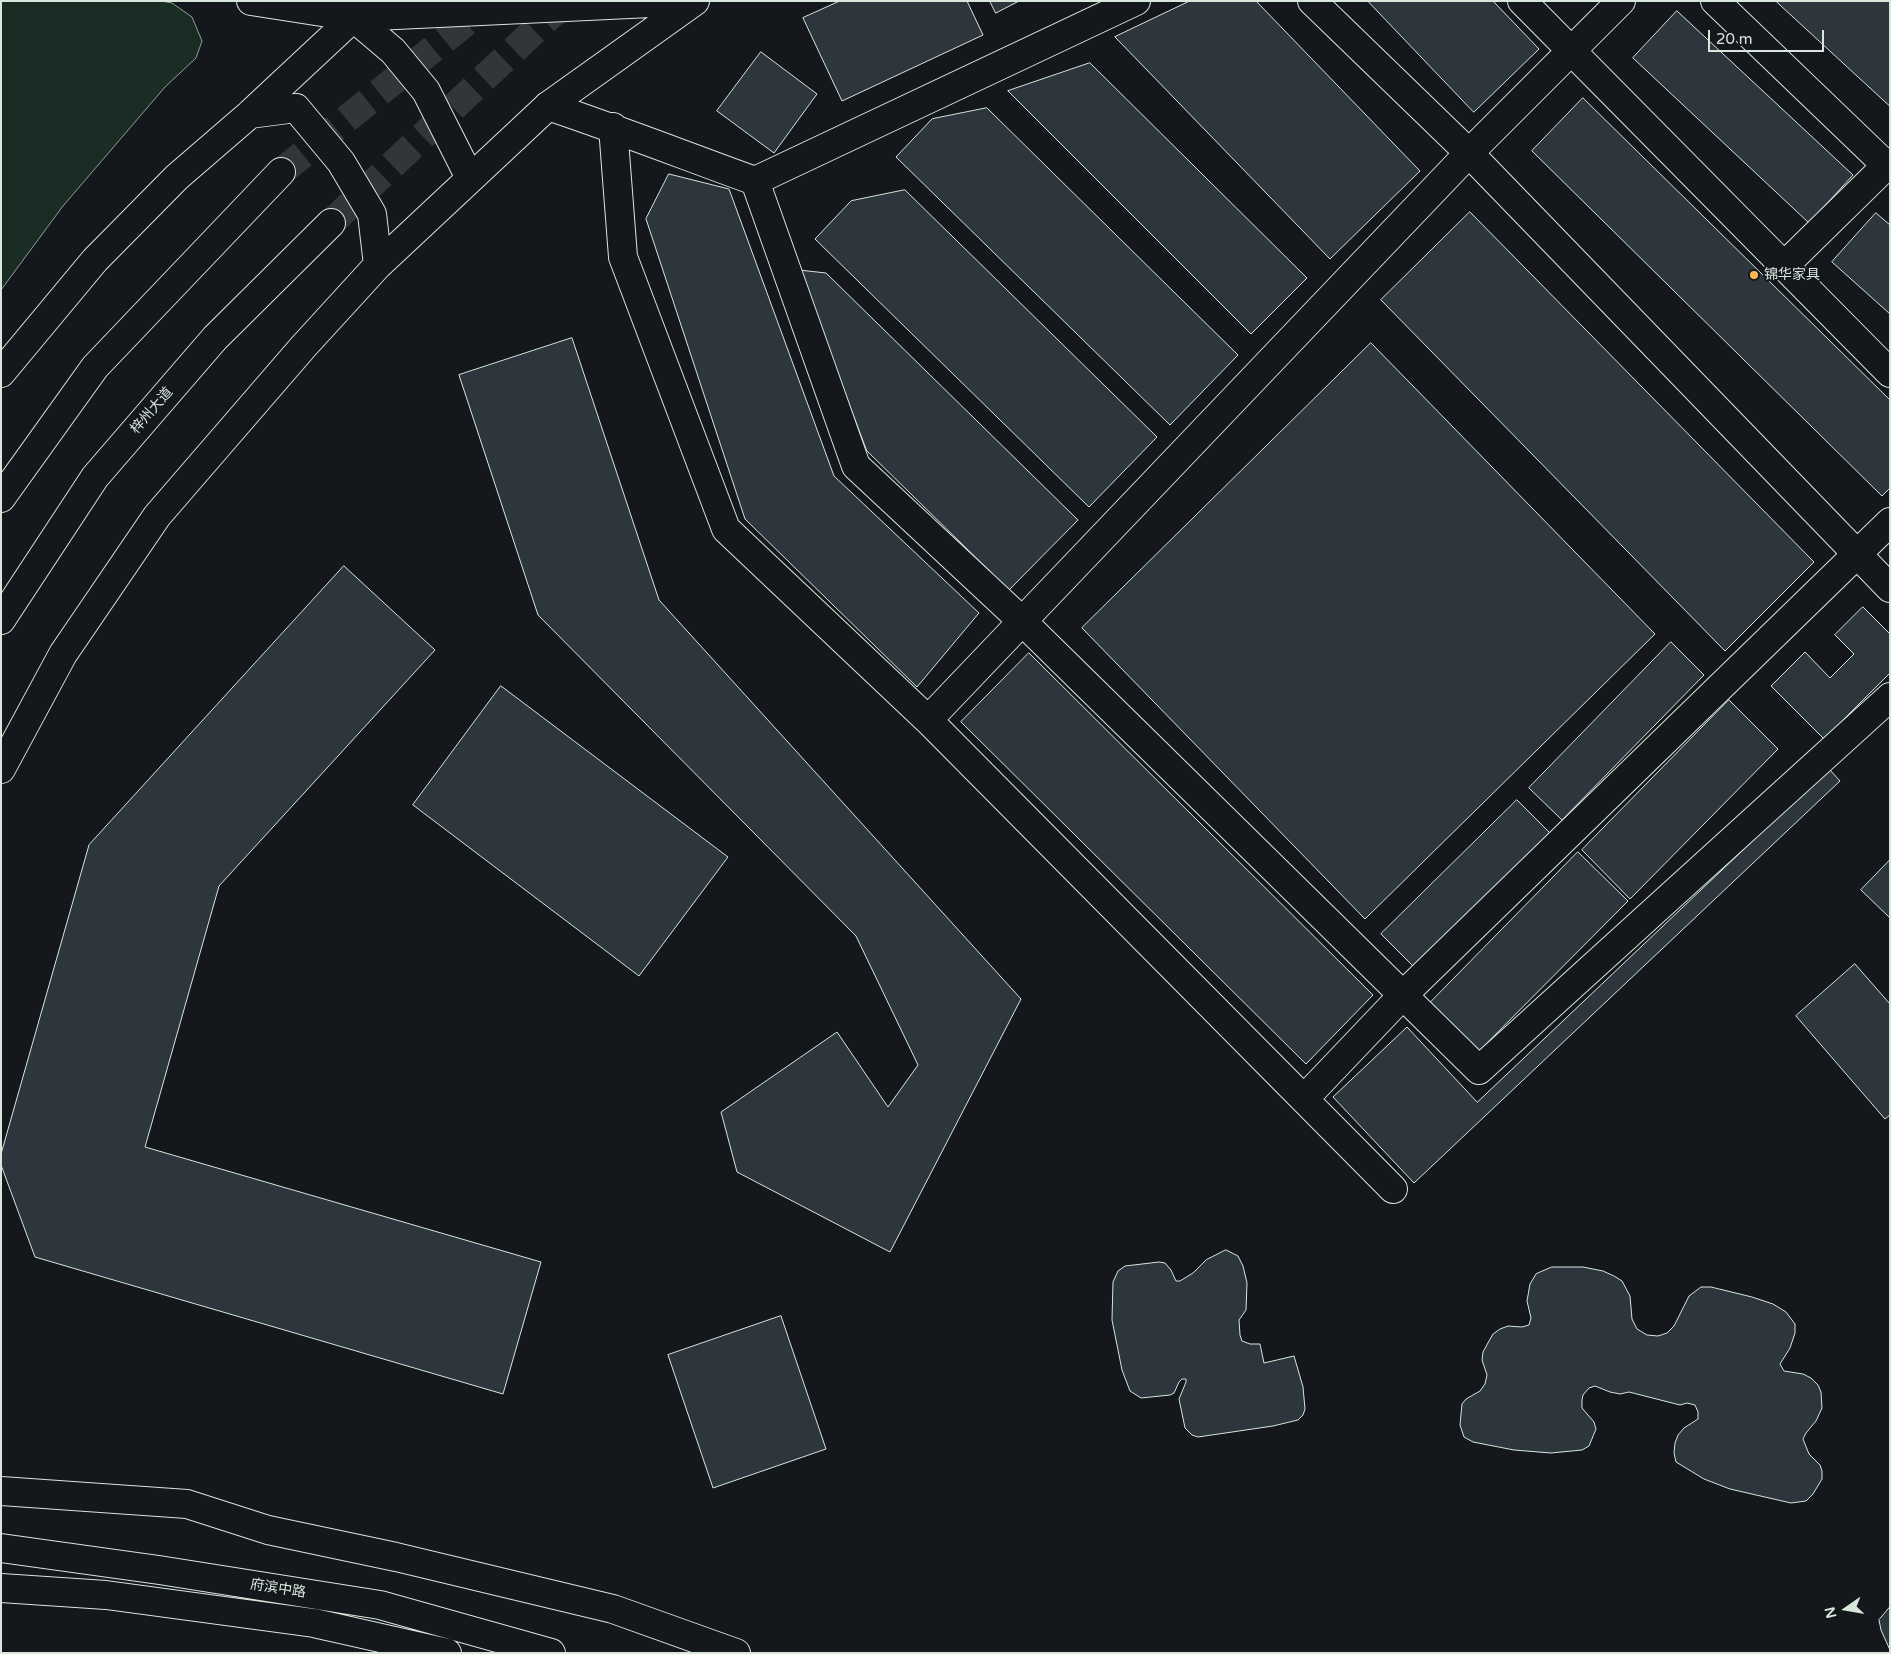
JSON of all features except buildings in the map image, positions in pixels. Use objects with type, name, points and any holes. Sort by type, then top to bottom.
[{"type":"main road","points":[[251,1],[354,17],[694,1]]},
{"type":"main road","points":[[332,1],[354,17],[393,51],[426,90],[470,178]]},
{"type":"main road","points":[[1,373],[95,260],[177,177],[250,114],[354,17],[387,1]]},
{"type":"main road","points":[[1,769],[63,654],[157,516],[303,346],[378,265],[548,106],[694,1]]},
{"type":"main road","points":[[548,106],[613,127],[660,147],[755,181],[1136,1]]},
{"type":"main road","points":[[1312,1],[1469,153],[1890,588]]},
{"type":"main road","points":[[1522,1],[1890,373]]},
{"type":"main road","points":[[928,720],[1469,153],[1621,1]]},
{"type":"main road","points":[[1715,1],[1888,166],[1784,266]]},
{"type":"main road","points":[[250,114],[296,108],[341,162],[372,214],[378,265]]},
{"type":"main road","points":[[613,127],[623,257],[726,529],[928,720],[1393,1189]]},
{"type":"main road","points":[[1,498],[96,366],[281,172]]},
{"type":"main road","points":[[755,181],[856,466],[1022,621],[1479,1070],[1890,697]]},
{"type":"main road","name":"梓州大道","points":[[1,620],[95,477],[216,338],[331,223]]},
{"type":"main road","points":[[1304,1099],[1403,995],[1890,522]]},
{"type":"main road","points":[[1,1491],[187,1504],[268,1530],[396,1557],[613,1609],[736,1653]]},
{"type":"main road","name":"府滨中路","points":[[1,1548],[380,1605],[551,1653]]},
{"type":"main road","points":[[1,1588],[106,1595],[314,1623],[447,1653]]},
{"type":"green space","points":[[1,1],[161,1],[172,3],[192,17],[202,41],[196,58],[165,87],[63,206],[1,290]]},
{"type":"tunnel","points":[[281,172],[491,2]]},
{"type":"tunnel","points":[[331,223],[553,13],[575,2]]},
{"type":"place","name":"锦华家具","points":[[1754,275]]}]
